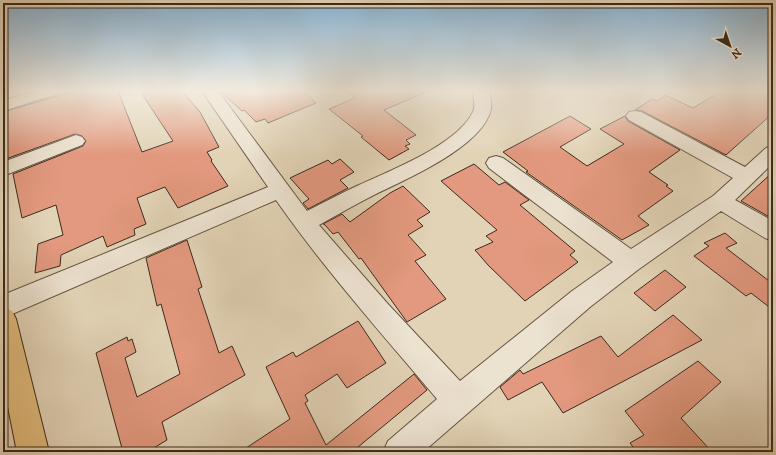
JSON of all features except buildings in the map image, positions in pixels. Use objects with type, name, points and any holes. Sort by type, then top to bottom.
[{"type":"main road","points":[[3,319],[33,452]]},
{"type":"street","points":[[226,112],[304,223],[378,311],[458,401]]},
{"type":"street","points":[[304,223],[367,189],[422,164],[472,128],[481,112]]},
{"type":"street","points":[[635,116],[747,177]]},
{"type":"street","points":[[3,169],[76,141]]},
{"type":"street","points":[[399,452],[581,299],[631,262],[720,201],[773,152]]},
{"type":"street","points":[[496,163],[631,262]]},
{"type":"street","points":[[3,307],[280,190]]},
{"type":"street","points":[[720,201],[773,232]]}]
